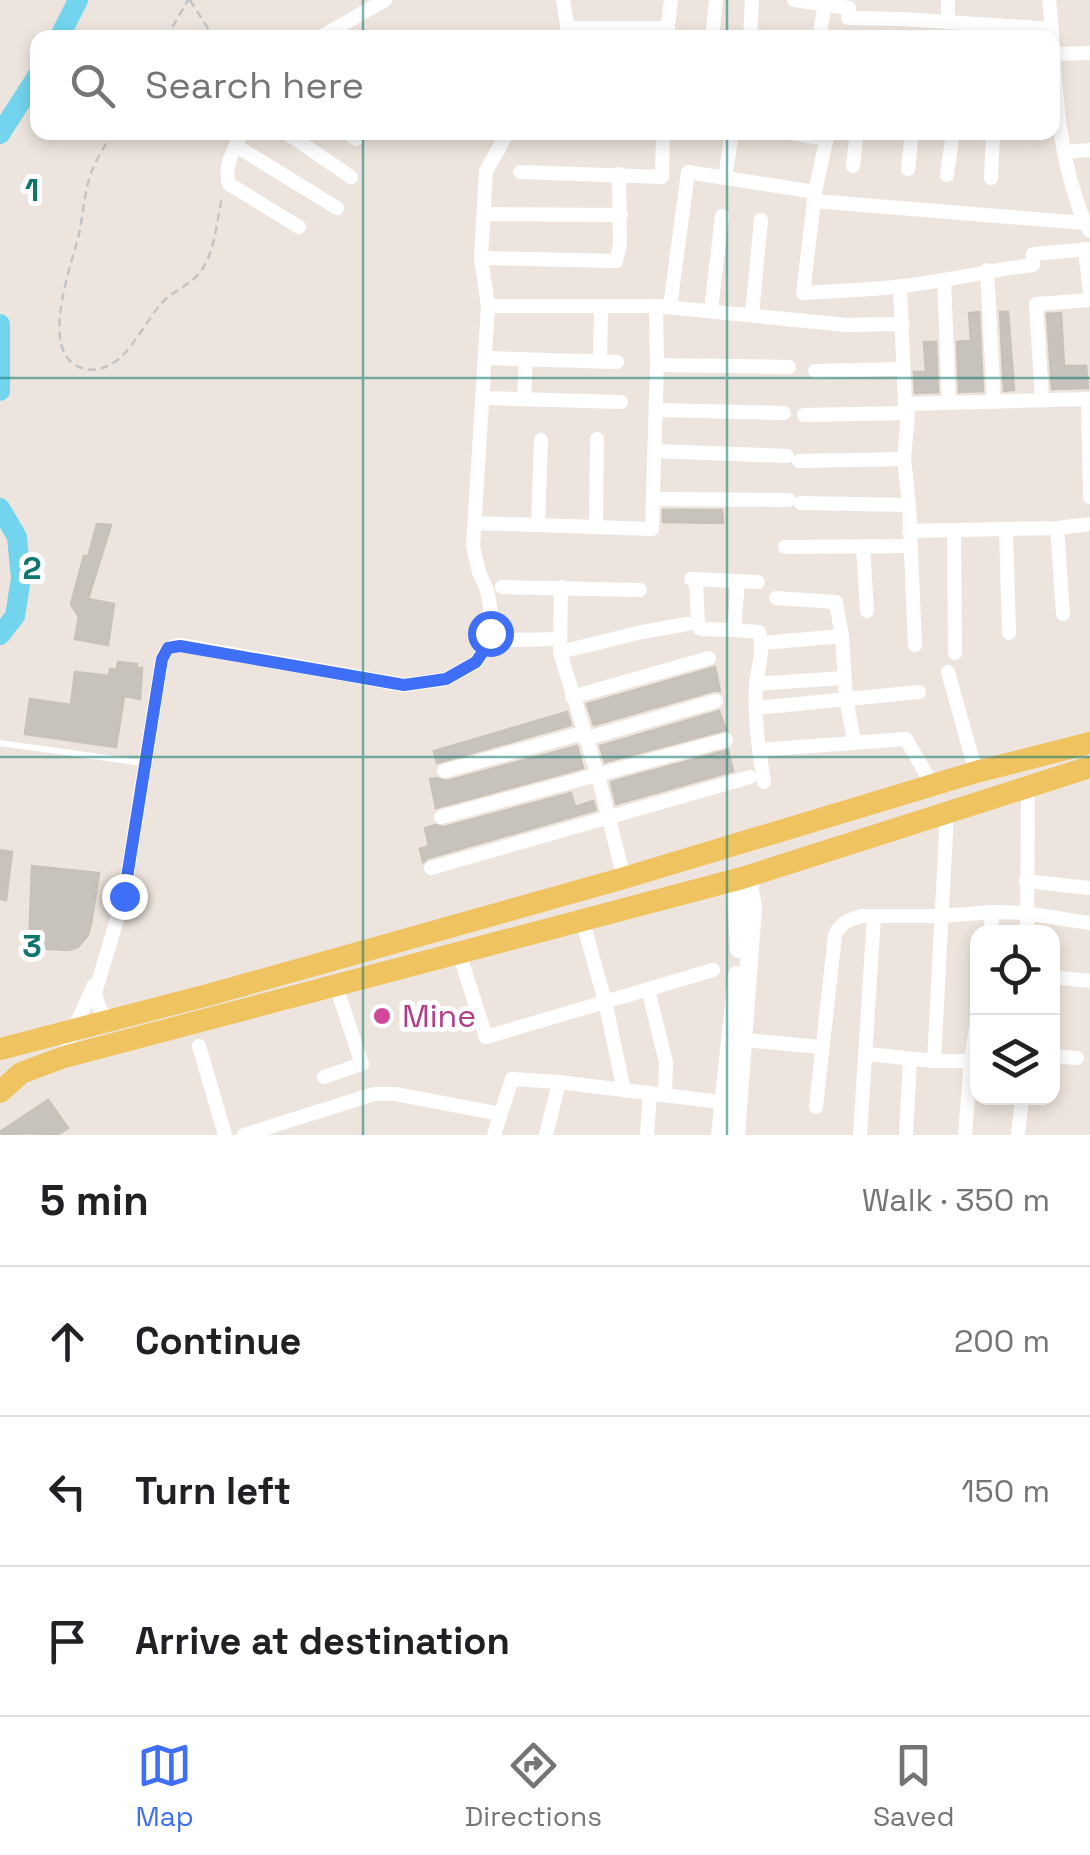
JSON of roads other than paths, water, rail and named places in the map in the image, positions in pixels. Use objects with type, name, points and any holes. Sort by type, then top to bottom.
[{"type":"main road","points":[[0,1048],[624,878],[976,772],[1090,743]]},
{"type":"main road","points":[[0,1092],[20,1073],[64,1058],[742,878],[1090,767]]},
{"type":"street","points":[[332,30],[385,0]]},
{"type":"street","points":[[563,0],[571,30]]},
{"type":"street","points":[[668,30],[670,0]]},
{"type":"street","points":[[713,30],[716,0]]},
{"type":"street","points":[[750,30],[752,0]]},
{"type":"street","points":[[794,0],[953,27],[1052,28],[1049,0]]},
{"type":"street","points":[[948,0],[953,27]]},
{"type":"street","points":[[821,30],[825,4]]},
{"type":"street","points":[[900,30],[902,19]]},
{"type":"street","points":[[1060,54],[1090,53]]},
{"type":"street","points":[[474,523],[652,529],[657,365],[663,306],[688,172],[814,196],[1087,227],[1068,176],[1060,136]]},
{"type":"street","points":[[298,227],[229,184],[227,169],[239,140],[337,208]]},
{"type":"street","points":[[297,140],[351,176]]},
{"type":"street","points":[[64,1058],[99,975],[124,896],[165,651],[173,646],[404,685],[446,679],[476,662],[488,644],[490,606],[473,546],[488,306],[481,258],[486,171],[503,140]]},
{"type":"street","points":[[520,172],[662,177],[663,140]]},
{"type":"street","points":[[726,178],[731,140]]},
{"type":"street","points":[[827,140],[814,196],[802,293],[900,287],[1033,264],[1033,254],[1088,249],[1090,297],[1036,304],[1042,400]]},
{"type":"street","points":[[853,166],[856,140]]},
{"type":"street","points":[[908,169],[911,140]]},
{"type":"street","points":[[947,175],[951,140]]},
{"type":"street","points":[[991,178],[993,140]]},
{"type":"street","points":[[1064,152],[1090,150]]},
{"type":"street","points":[[481,258],[616,261],[620,254],[619,174]]},
{"type":"street","points":[[485,214],[621,215]]},
{"type":"street","points":[[712,310],[722,216]]},
{"type":"street","points":[[752,314],[762,220]]},
{"type":"street","points":[[986,270],[994,402]]},
{"type":"street","points":[[944,280],[949,403]]},
{"type":"street","points":[[900,287],[906,408],[904,459],[915,644]]},
{"type":"street","points":[[488,306],[663,306],[846,326],[903,324]]},
{"type":"street","points":[[600,362],[601,306]]},
{"type":"street","points":[[485,358],[618,362]]},
{"type":"street","points":[[524,399],[526,359]]},
{"type":"street","points":[[657,365],[788,368]]},
{"type":"street","points":[[815,371],[903,369]]},
{"type":"street","points":[[482,398],[620,402]]},
{"type":"street","points":[[804,416],[949,403],[1089,399],[1090,497]]},
{"type":"street","points":[[656,410],[784,413]]},
{"type":"street","points":[[596,526],[597,438]]},
{"type":"street","points":[[538,525],[541,440]]},
{"type":"street","points":[[655,451],[904,459]]},
{"type":"street","points":[[653,499],[909,505]]},
{"type":"street","points":[[785,547],[863,547],[954,530],[1090,524]]},
{"type":"street","points":[[1057,528],[1063,614]]},
{"type":"street","points":[[1006,529],[1009,633]]},
{"type":"street","points":[[954,530],[955,653]]},
{"type":"street","points":[[863,547],[867,611]]},
{"type":"street","points":[[431,868],[757,780],[760,632],[698,627],[694,579],[758,582]]},
{"type":"street","points":[[734,630],[738,582]]},
{"type":"street","points":[[502,586],[640,590]]},
{"type":"street","points":[[561,587],[560,645],[624,878]]},
{"type":"street","points":[[776,598],[836,602],[854,742]]},
{"type":"street","points":[[501,640],[560,645],[687,624]]},
{"type":"street","points":[[762,642],[842,636]]},
{"type":"street","points":[[572,697],[709,658]]},
{"type":"street","points":[[948,672],[976,772]]},
{"type":"street","points":[[756,684],[843,678]]},
{"type":"street","points":[[756,708],[919,692]]},
{"type":"street","points":[[444,771],[716,701]]},
{"type":"street","points":[[759,750],[906,739],[934,786]]},
{"type":"street","points":[[441,817],[726,740]]},
{"type":"street","points":[[1026,925],[1028,787]]},
{"type":"street","points":[[934,1061],[946,813]]},
{"type":"street","points":[[736,1135],[753,908],[742,878]]},
{"type":"street","points":[[720,1135],[739,957],[742,878]]},
{"type":"street","points":[[1026,882],[1090,888]]},
{"type":"street","points":[[991,925],[993,912]]},
{"type":"street","points":[[816,1107],[838,926],[851,919],[874,916],[993,912],[1090,923]]},
{"type":"street","points":[[860,1135],[874,916]]},
{"type":"street","points":[[582,919],[624,1091]]},
{"type":"street","points":[[460,953],[486,1037],[713,970]]},
{"type":"street","points":[[99,975],[96,993],[100,1010],[112,1020]]},
{"type":"street","points":[[1060,978],[1090,980]]},
{"type":"street","points":[[324,1077],[362,1064],[336,986]]},
{"type":"street","points":[[647,1135],[666,1062],[648,989]]},
{"type":"street","points":[[744,1040],[822,1047]]},
{"type":"street","points":[[198,1046],[225,1135]]},
{"type":"street","points":[[866,1054],[934,1061],[970,1060]]},
{"type":"street","points":[[1060,1057],[1077,1058]]},
{"type":"street","points":[[906,1135],[910,1059]]},
{"type":"street","points":[[494,1135],[512,1079],[712,1101]]},
{"type":"street","points":[[546,1135],[559,1082]]},
{"type":"street","points":[[965,1135],[970,1093]]},
{"type":"street","points":[[244,1135],[282,1129],[374,1094],[395,1094],[501,1114]]},
{"type":"street","points":[[1018,1135],[1021,1105]]},
{"type":"lane","points":[[0,743],[145,764]]},
{"type":"waterway","points":[[63,30],[78,0]]},
{"type":"waterway","points":[[0,134],[30,87]]},
{"type":"waterway","points":[[0,324],[0,391]]},
{"type":"waterway","points":[[0,508],[17,537],[21,578],[15,616],[0,635]]},
{"type":"place","name":"Mine","points":[[382,1016]]}]
